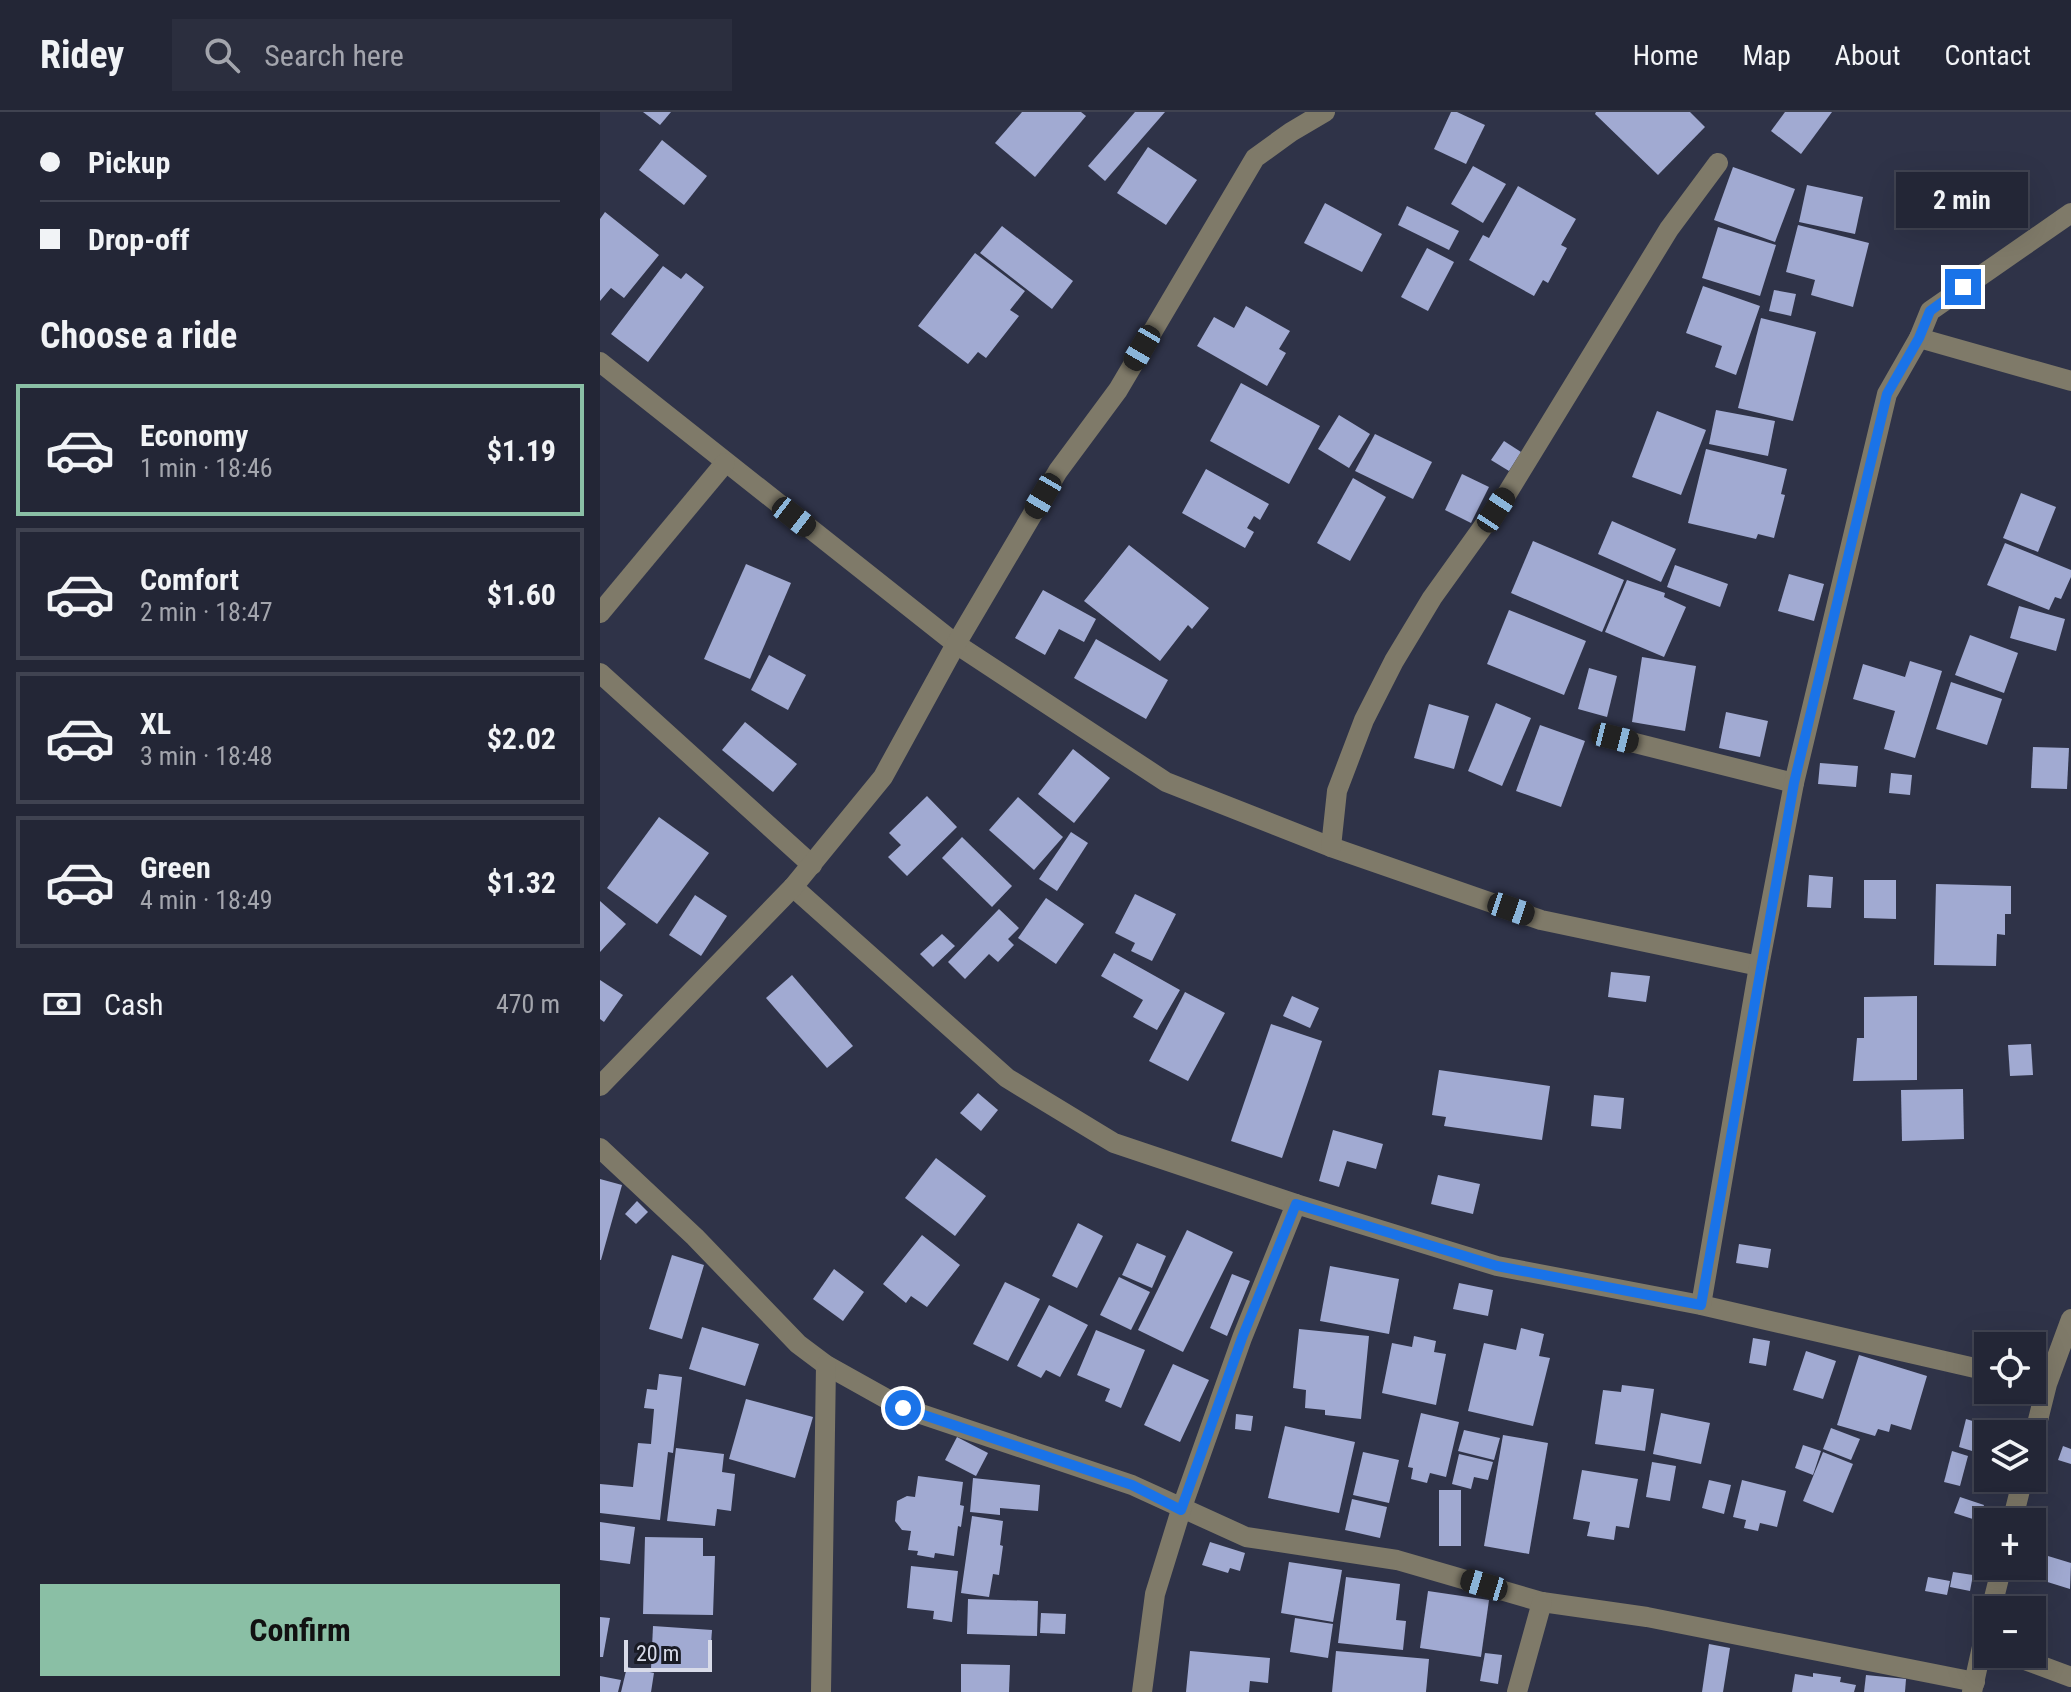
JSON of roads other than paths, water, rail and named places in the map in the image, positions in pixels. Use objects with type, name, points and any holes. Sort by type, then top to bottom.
[{"type":"street","points":[[600,1086],[793,887],[883,777],[956,644],[1058,471],[1118,390],[1255,158],[1325,112]]},
{"type":"street","points":[[1331,847],[1337,791],[1364,720],[1394,661],[1432,598],[1516,479],[1669,229],[1718,163]]},
{"type":"street","points":[[1701,1305],[1794,783],[1887,394],[1919,338],[1930,311],[2071,213]]},
{"type":"street","points":[[1919,338],[2071,381]]},
{"type":"street","points":[[600,362],[956,644],[1166,782],[1331,847],[1541,920],[1759,966]]},
{"type":"street","points":[[600,613],[725,463]]},
{"type":"street","points":[[600,673],[812,865]]},
{"type":"street","points":[[1615,738],[1794,783]]},
{"type":"street","points":[[793,887],[1007,1078],[1114,1143],[1296,1204],[1497,1266],[1701,1305],[1974,1368]]},
{"type":"street","points":[[600,1148],[695,1237],[798,1344],[826,1365],[903,1408],[1132,1485],[1181,1510],[1246,1537],[1397,1560],[1542,1602],[1647,1617],[1974,1687]]},
{"type":"street","points":[[1142,1692],[1155,1594],[1181,1510],[1242,1338],[1296,1204]]},
{"type":"street","points":[[2046,1370],[2071,1319]]},
{"type":"street","points":[[821,1692],[826,1365]]},
{"type":"street","points":[[1517,1692],[1542,1602]]},
{"type":"street","points":[[2046,1668],[2071,1677]]}]
